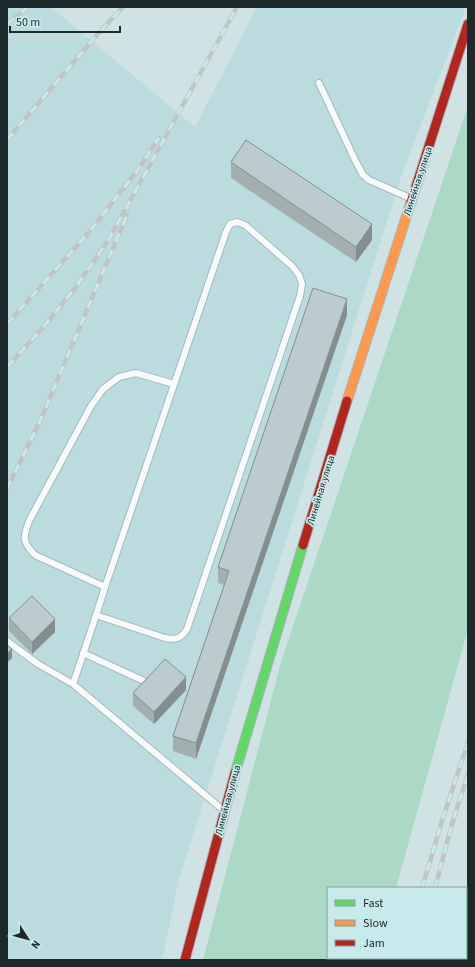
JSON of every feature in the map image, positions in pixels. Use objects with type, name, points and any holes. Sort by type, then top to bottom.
[{"type":"street","name":"Линейная улица","points":[[185,960],[244,739],[365,342],[468,24]]},
{"type":"lane","points":[[319,83],[363,175],[370,180],[412,198]]},
{"type":"lane","points":[[73,684],[83,653],[174,384],[226,232],[230,224],[236,222],[245,225],[292,266],[299,275],[302,284],[300,296],[187,629],[183,636],[176,640],[165,638],[96,615]]},
{"type":"lane","points":[[106,587],[35,555],[27,546],[24,536],[29,521],[91,406],[103,389],[119,377],[136,373],[174,384]]},
{"type":"lane","points":[[7,641],[38,664],[73,684],[224,811]]},
{"type":"lane","points":[[83,653],[144,681]]},
{"type":"shaded area","points":[[7,7],[51,7],[195,127],[257,7],[466,7],[402,174],[179,879],[162,960],[7,960]]},
{"type":"green space","points":[[468,106],[468,629],[396,887],[327,887],[327,959],[379,960],[203,960],[281,662]]},
{"type":"building","points":[[246,140],[372,224],[356,247],[231,162]]},
{"type":"building","points":[[313,288],[347,299],[196,743],[173,736],[229,571],[218,567]]},
{"type":"building","points":[[32,596],[55,619],[32,642],[9,618]]},
{"type":"building","points":[[7,645],[12,649],[7,654]]},
{"type":"building","points":[[165,659],[186,677],[154,712],[133,693]]},
{"type":"railway","points":[[7,24],[28,7]]},
{"type":"railway","points":[[7,140],[96,36],[123,7]]},
{"type":"railway","points":[[7,367],[41,330],[76,287],[109,239],[237,7]]},
{"type":"railway","points":[[7,324],[91,230],[137,171],[159,138]]},
{"type":"railway","points":[[7,489],[41,419],[127,215]]},
{"type":"railway","points":[[422,887],[468,742]]},
{"type":"railway","points":[[435,887],[452,824],[468,774]]},
{"type":"traffic: fast","points":[[235,773],[303,545]]},
{"type":"traffic: slow","points":[[347,401],[411,202]]},
{"type":"traffic: jam","points":[[411,202],[468,24]]},
{"type":"traffic: jam","points":[[303,545],[347,401]]},
{"type":"traffic: jam","points":[[185,960],[235,773]]}]
